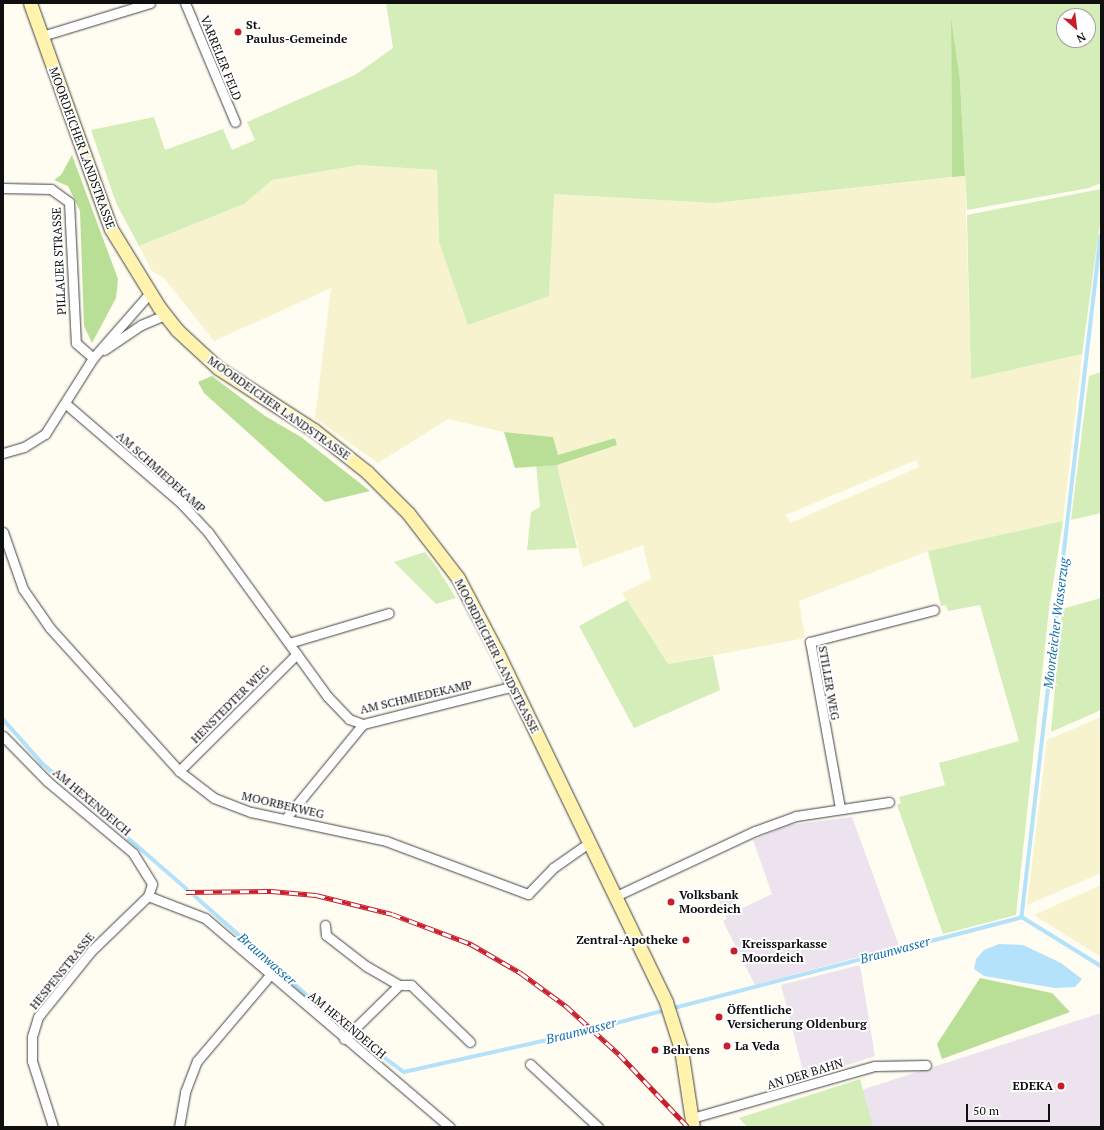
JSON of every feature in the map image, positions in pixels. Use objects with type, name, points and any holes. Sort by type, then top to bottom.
[{"type":"main road","name":"MOORDEICHER LANDSTRASSE","points":[[30,3],[111,229],[165,315],[218,368],[340,449],[394,498],[458,578],[514,686],[666,1002],[672,1018],[692,1123]]},
{"type":"street","points":[[42,36],[150,3]]},
{"type":"street","name":"VARRELER FELD","points":[[186,3],[235,122]]},
{"type":"street","name":"PILLAUER STRASSE","points":[[3,188],[51,189],[69,202],[76,343],[93,358]]},
{"type":"street","points":[[3,453],[24,447],[46,434],[66,404],[93,358],[150,293]]},
{"type":"street","points":[[93,358],[121,337],[165,315]]},
{"type":"street","name":"AM SCHMIEDEKAMP","points":[[66,404],[180,502],[208,532],[339,710],[349,719],[363,724],[514,686]]},
{"type":"street","name":"MOORBEKWEG","points":[[3,532],[17,575],[37,610],[180,771],[206,792],[231,806],[386,841],[528,894],[553,868],[590,842]]},
{"type":"street","name":"STILLER WEG","points":[[840,808],[810,642],[934,610]]},
{"type":"street","points":[[289,643],[389,613]]},
{"type":"street","name":"HENSTEDTER WEG","points":[[180,771],[297,654]]},
{"type":"street","points":[[285,819],[363,724]]},
{"type":"street","name":"AM HEXENDEICH","points":[[3,736],[47,781],[133,853],[150,876],[148,894],[205,918],[344,1039],[450,1127]]},
{"type":"street","points":[[616,896],[755,831],[796,816],[840,808],[889,802]]},
{"type":"street","name":"HESPENSTRASSE","points":[[53,1127],[32,1061],[31,1045],[38,1017],[92,950],[148,894]]},
{"type":"street","points":[[324,925],[326,935],[366,966],[398,985],[411,985],[470,1042]]},
{"type":"street","points":[[179,1127],[185,1092],[197,1061],[270,975]]},
{"type":"street","points":[[344,1039],[356,1025],[398,985]]},
{"type":"street","points":[[530,1064],[598,1127]]},
{"type":"street","name":"AN DER BAHN","points":[[692,1123],[876,1066],[926,1065]]},
{"type":"shaded area","points":[[359,165],[437,170],[439,242],[549,296],[553,194],[714,203],[965,176],[971,379],[1082,354],[1063,521],[928,551],[799,601],[805,638],[668,664],[622,593],[651,579],[643,545],[583,567],[557,465],[617,445],[615,438],[558,456],[553,437],[504,432],[448,419],[378,463],[315,418],[331,288],[214,341],[163,277],[152,271],[139,246],[244,204],[272,180]],"holes":[[[916,460],[919,467],[790,523],[786,515]]]},
{"type":"shaded area","points":[[1101,717],[1101,873],[1027,905],[1047,740]]},
{"type":"shaded area","points":[[852,817],[899,946],[755,985],[723,921],[727,919],[716,895],[723,893],[743,908],[772,894],[753,840],[789,825]]},
{"type":"shaded area","points":[[1101,885],[1101,957],[1034,915]]},
{"type":"shaded area","points":[[860,965],[875,1056],[812,1077],[803,1071],[781,985]]},
{"type":"shaded area","points":[[1101,1013],[1101,1127],[746,1127]]},
{"type":"green space","points":[[386,3],[1101,3],[1101,183],[1089,188],[967,210],[960,80],[951,21],[952,177],[714,203],[554,194],[549,296],[468,325],[439,242],[437,170],[359,165],[272,180],[244,204],[139,246],[116,203],[91,130],[154,117],[165,150],[223,129],[232,150],[255,140],[247,122],[355,75],[393,48]]},
{"type":"green space","points":[[951,18],[960,80],[965,176],[952,177]]},
{"type":"green space","points":[[72,155],[118,279],[116,298],[92,343],[84,326],[80,211],[68,186],[54,180],[61,175]]},
{"type":"green space","points":[[1101,189],[1101,216],[1082,354],[971,379],[967,215]]},
{"type":"green space","points":[[1101,372],[1101,513],[1071,520],[1089,376]]},
{"type":"green space","points":[[212,376],[265,416],[301,437],[370,491],[325,502],[204,393],[198,382]]},
{"type":"green space","points":[[504,432],[553,437],[558,455],[615,438],[617,445],[557,465],[515,468]]},
{"type":"green space","points":[[536,464],[557,465],[577,548],[527,550],[531,512],[540,507]]},
{"type":"green space","points":[[1063,521],[1049,609],[1016,915],[943,934],[897,805],[901,803],[899,797],[945,785],[939,763],[1019,741],[980,605],[948,611],[946,605],[941,606],[928,551]]},
{"type":"green space","points":[[425,552],[436,566],[456,598],[436,604],[394,562]]},
{"type":"green space","points":[[1101,598],[1101,710],[1051,732],[1062,609]]},
{"type":"green space","points":[[627,600],[668,664],[713,656],[720,690],[634,728],[579,626]]},
{"type":"green space","points":[[980,978],[1052,993],[1070,1012],[942,1059],[937,1044]]},
{"type":"green space","points":[[860,1079],[873,1127],[747,1127],[739,1118]]},
{"type":"water","points":[[999,944],[1023,945],[1061,963],[1082,979],[1075,987],[1055,988],[984,976],[974,969],[976,959],[984,950]]},
{"type":"waterway","name":"Moordeicher Wasserzug","points":[[1101,236],[1022,917],[1101,966]]},
{"type":"waterway","name":"Braunwasser","points":[[3,719],[42,763],[187,889]]},
{"type":"waterway","name":"Braunwasser","points":[[195,896],[342,1026],[404,1072],[578,1033],[1022,917]]},
{"type":"railway","points":[[186,892],[271,891],[316,895],[392,914],[471,944],[521,973],[566,1006],[619,1054],[688,1127]]},
{"type":"place","name":"St. Paulus-Gemeinde","points":[[238,32]]},
{"type":"place","name":"Volksbank Moordeich","points":[[671,902]]},
{"type":"place","name":"Zentral-Apotheke","points":[[686,940]]},
{"type":"place","name":"Kreissparkasse Moordeich","points":[[734,951]]},
{"type":"place","name":"Öffentliche Versicherung Oldenburg","points":[[719,1017]]},
{"type":"place","name":"La Veda","points":[[727,1046]]},
{"type":"place","name":"Behrens","points":[[655,1050]]},
{"type":"place","name":"EDEKA","points":[[1061,1086]]}]
